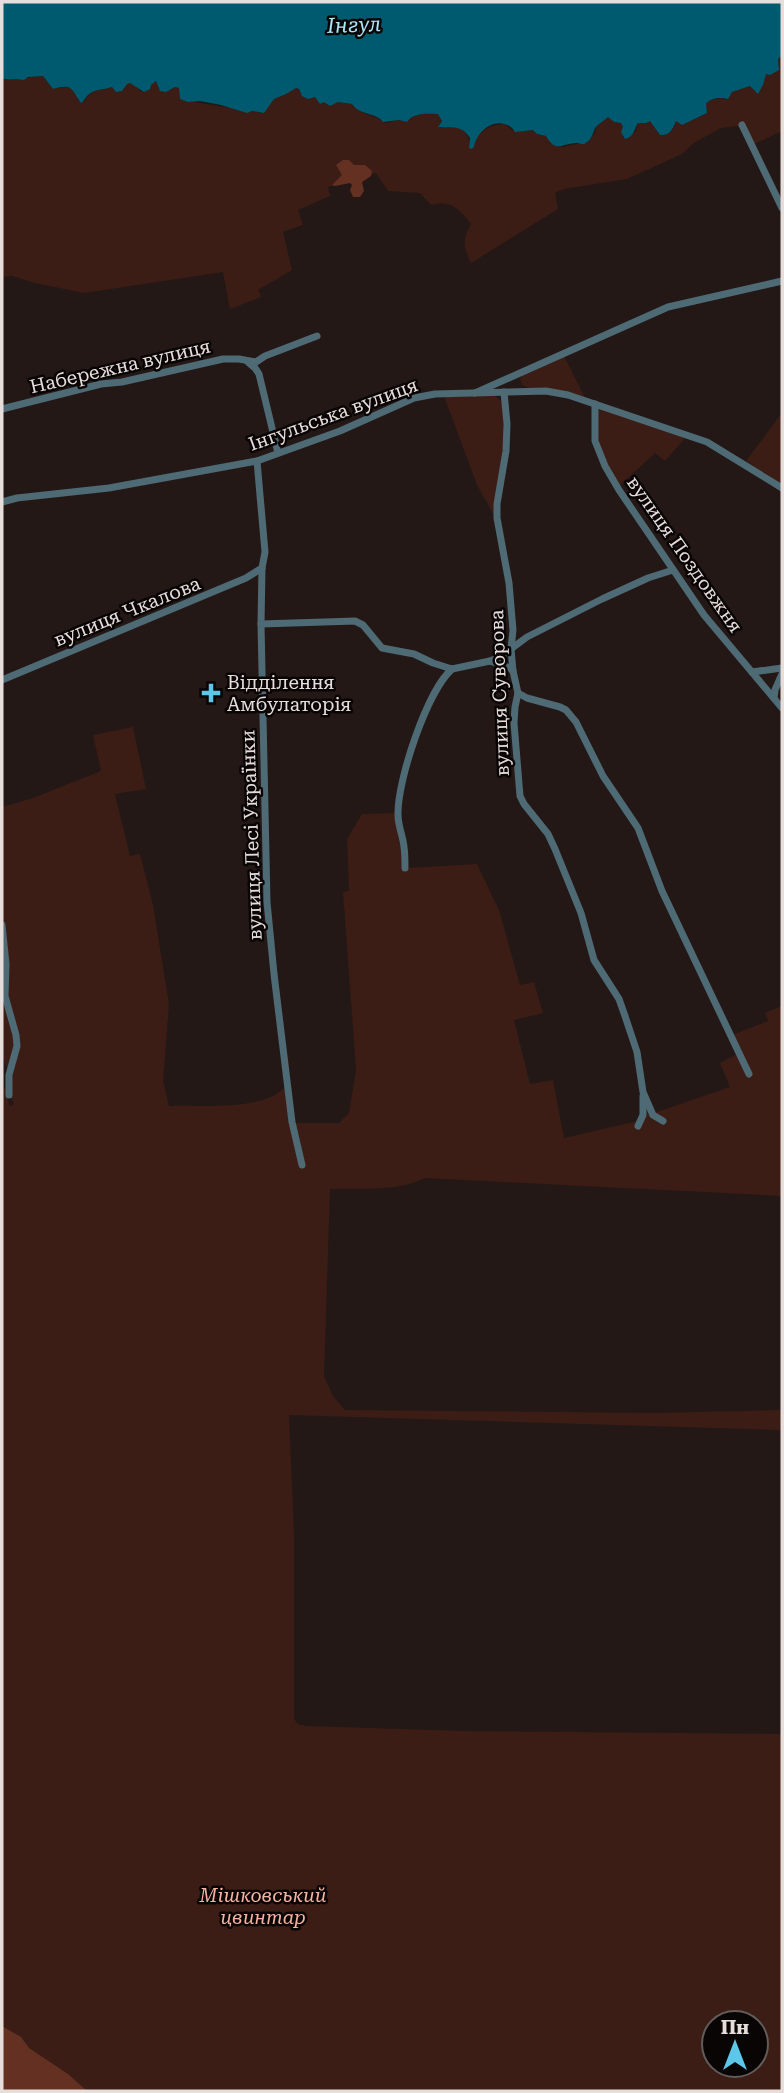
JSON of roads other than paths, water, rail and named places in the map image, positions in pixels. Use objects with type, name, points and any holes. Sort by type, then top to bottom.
[{"type":"street","points":[[742,125],[782,208]]},
{"type":"street","name":"Інгульська вулиця","points":[[2,502],[109,488],[257,461],[340,431],[414,398],[435,394],[471,394],[668,307],[782,281]]},
{"type":"street","name":"Набережна вулиця","points":[[2,409],[101,384],[122,382],[211,361],[231,358],[252,362],[317,336]]},
{"type":"street","points":[[260,360],[257,365],[278,453]]},
{"type":"street","points":[[246,361],[259,374]]},
{"type":"street","points":[[471,394],[547,391],[568,395],[707,442],[782,488]]},
{"type":"street","name":"вулиця Суворова","points":[[504,392],[506,451],[497,518],[509,583],[513,630],[511,649],[518,693],[514,723],[520,796],[548,834],[581,913],[594,960],[619,999],[637,1052],[643,1091],[643,1115],[638,1125]]},
{"type":"street","name":"вулиця Поздовжня","points":[[596,404],[595,440],[605,466],[704,615],[782,708]]},
{"type":"street","name":"вулиця Лесі Українки","points":[[257,461],[265,552],[262,568],[261,624],[267,902],[287,1086],[302,1165]]},
{"type":"street","name":"вулиця Чкалова","points":[[2,680],[246,578],[262,568]]},
{"type":"street","points":[[261,624],[355,621],[363,625],[382,648],[414,654],[452,669],[490,661],[527,637],[602,599],[673,570]]},
{"type":"street","points":[[490,661],[513,671]]},
{"type":"street","points":[[752,672],[782,668]]},
{"type":"street","points":[[405,868],[404,846],[398,822],[403,773],[437,687],[452,669]]},
{"type":"street","points":[[774,698],[782,674]]},
{"type":"street","points":[[518,693],[566,710],[576,722],[603,776],[638,828],[662,891],[750,1074]]},
{"type":"street","points":[[2,925],[6,964],[5,996],[17,1046],[9,1075],[9,1095]]},
{"type":"street","name":"вулиця Суворова","points":[[643,1091],[653,1115],[663,1121]]},
{"type":"water","name":"Інгул","points":[[2,2],[782,2],[782,55],[778,59],[779,70],[770,75],[766,74],[758,94],[750,86],[732,92],[728,99],[710,100],[706,104],[707,113],[682,125],[676,121],[666,134],[660,135],[650,121],[638,123],[632,135],[625,139],[621,132],[621,123],[608,117],[595,128],[589,141],[556,146],[546,136],[533,130],[515,132],[508,125],[501,123],[490,125],[481,132],[471,149],[470,138],[463,131],[438,127],[442,121],[438,114],[417,115],[407,122],[383,122],[352,104],[320,104],[315,97],[308,99],[302,96],[296,88],[274,99],[264,113],[247,113],[200,101],[188,102],[180,99],[179,88],[160,91],[156,81],[144,92],[130,83],[122,91],[116,92],[112,87],[95,91],[81,103],[71,88],[53,89],[43,76],[28,77],[24,80],[2,78]]},
{"type":"place","name":"Відділення Амбулаторія","points":[[211,693]]},
{"type":"park label","name":"Мішковський цвинтар","points":[[263,1906]]}]
